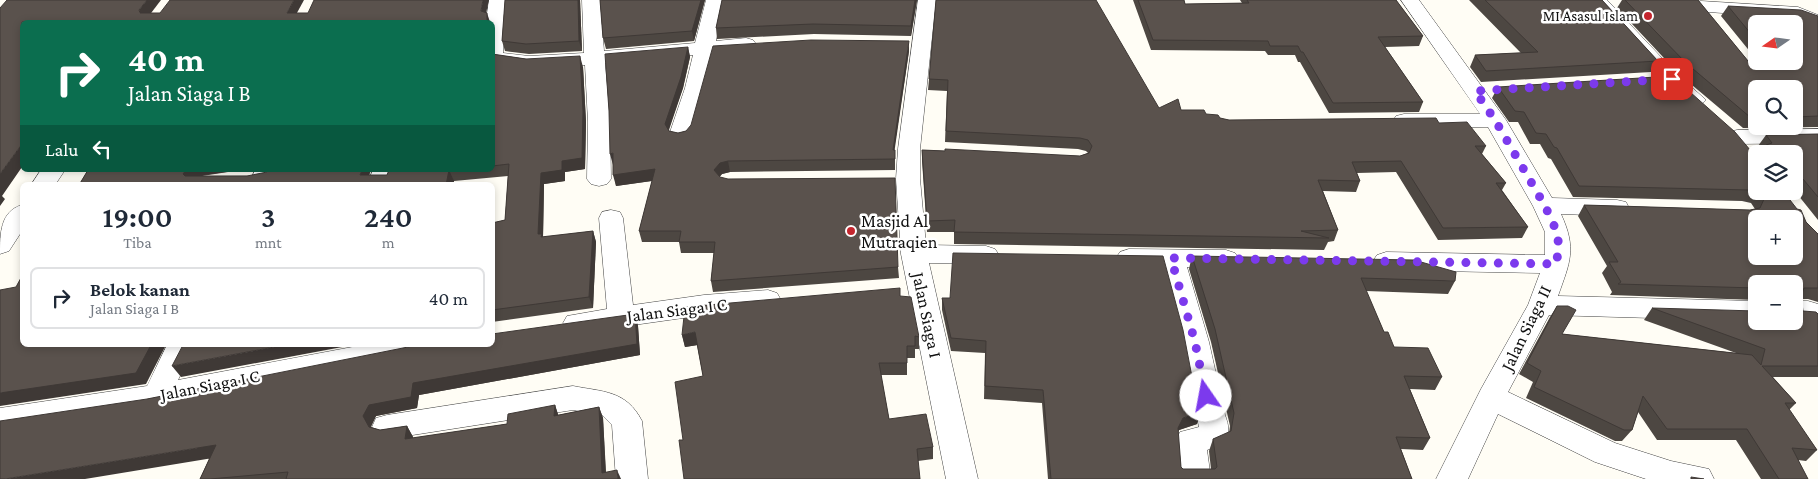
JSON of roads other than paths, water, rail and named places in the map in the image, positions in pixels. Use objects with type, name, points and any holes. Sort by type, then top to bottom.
[{"type":"street","points":[[495,34],[498,0]]},
{"type":"street","points":[[591,0],[599,122],[599,179]]},
{"type":"street","points":[[680,135],[695,88],[715,0]]},
{"type":"street","name":"Jalan Siaga I","points":[[927,0],[914,44],[919,150],[898,179],[914,254],[910,288],[962,479]]},
{"type":"street","name":"Jalan Siaga II","points":[[1410,0],[1485,91],[1495,120],[1545,206],[1557,232],[1559,248],[1556,264],[1541,305],[1491,397],[1452,479]]},
{"type":"street","points":[[1597,0],[1624,1]]},
{"type":"street","points":[[1597,0],[1672,79],[1723,124],[1748,151]]},
{"type":"street","points":[[1693,3],[1798,13],[1818,22]]},
{"type":"street","points":[[1693,3],[1718,28]]},
{"type":"street","points":[[495,57],[536,62],[766,43]]},
{"type":"street","points":[[1642,81],[1672,79]]},
{"type":"street","points":[[1385,121],[1495,120]]},
{"type":"street","points":[[1723,124],[1818,136]]},
{"type":"street","points":[[238,180],[264,177]]},
{"type":"street","points":[[1545,206],[1638,208]]},
{"type":"street","points":[[0,245],[20,216]]},
{"type":"street","points":[[611,218],[621,316]]},
{"type":"street","points":[[914,254],[1012,256]]},
{"type":"street","points":[[1102,257],[1251,260]]},
{"type":"street","points":[[1171,258],[1195,342],[1210,415],[1214,425],[1214,434],[1191,441],[1195,479]]},
{"type":"street","points":[[1359,261],[1556,264]]},
{"type":"street","name":"Jalan Siaga I C","points":[[552,326],[704,305],[791,298]]},
{"type":"street","points":[[1541,305],[1748,311]]},
{"type":"street","points":[[156,396],[180,347]]},
{"type":"street","name":"Jalan Siaga I C","points":[[0,420],[156,396],[332,353],[397,347]]},
{"type":"street","points":[[1491,397],[1606,453],[1671,474],[1698,479]]},
{"type":"street","points":[[388,427],[573,398],[611,405],[627,421],[632,479]]},
{"type":"place","name":"MI Asasul Islam","points":[[1648,16]]},
{"type":"place","name":"Masjid Al Mutraqien","points":[[851,231]]}]
